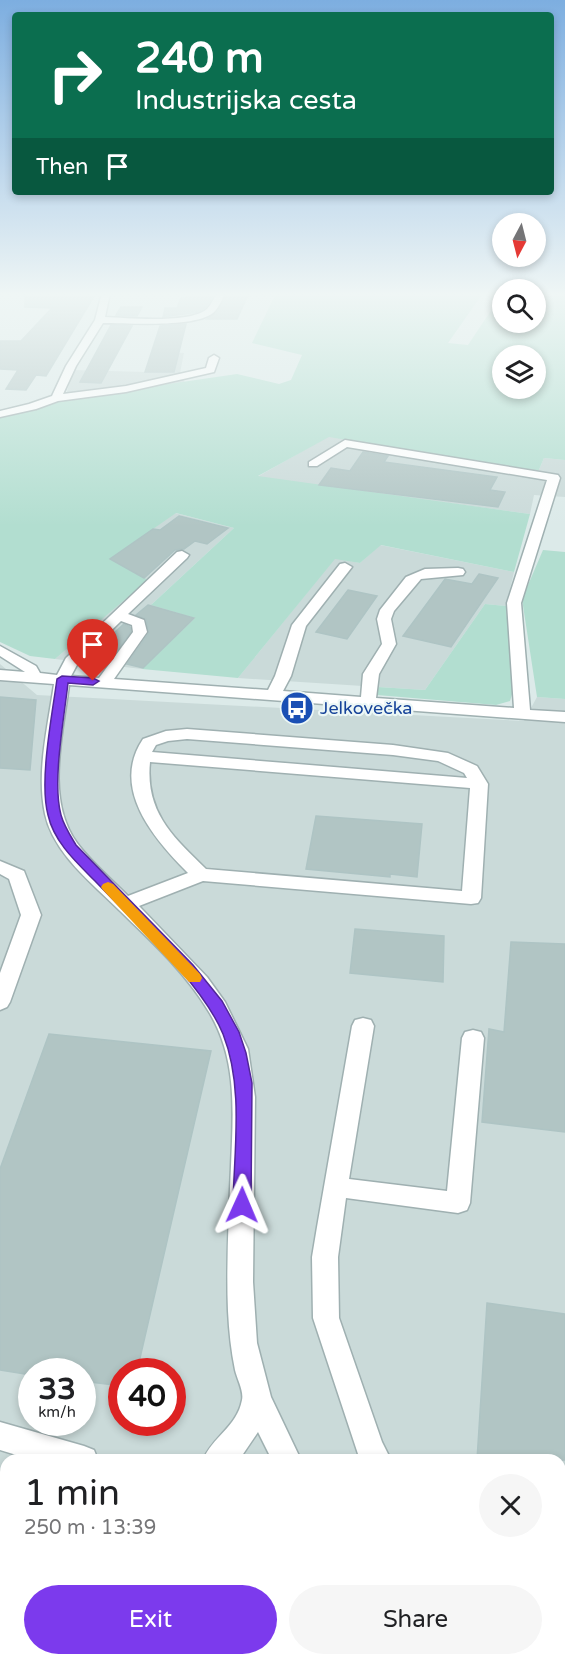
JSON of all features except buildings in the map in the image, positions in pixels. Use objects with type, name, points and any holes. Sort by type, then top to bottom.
[{"type":"street","points":[[56,398],[68,371]]},
{"type":"street","points":[[0,414],[32,407],[56,398],[126,388],[207,371]]},
{"type":"street","points":[[313,464],[345,443],[554,478],[514,603],[522,713]]},
{"type":"street","points":[[550,491],[565,492]]},
{"type":"street","points":[[182,555],[72,661],[62,679],[52,768],[53,813],[57,825],[71,848],[187,969],[216,1006],[238,1053],[244,1083],[240,1262],[243,1342],[257,1396],[284,1454]]},
{"type":"street","points":[[273,695],[283,676],[299,626],[345,567]]},
{"type":"street","points":[[368,702],[371,674],[389,644],[384,619],[387,610],[416,576],[436,572],[458,572]]},
{"type":"street","points":[[104,682],[140,632],[139,623],[119,616]]},
{"type":"street","points":[[0,650],[31,669],[33,673],[31,677]]},
{"type":"street","points":[[0,675],[565,717]]},
{"type":"street","points":[[126,904],[201,875],[471,898],[479,784],[471,770],[442,757],[393,750],[187,734],[166,736],[149,742],[142,756],[138,775],[147,811],[162,836],[201,875]]},
{"type":"street","points":[[142,756],[479,784]]},
{"type":"street","points":[[0,867],[17,875],[31,915],[0,1002]]},
{"type":"street","points":[[363,1026],[326,1257],[326,1318],[373,1454]]},
{"type":"street","points":[[336,1187],[458,1203],[473,1038]]},
{"type":"street","points":[[224,1454],[234,1446],[249,1423],[257,1396]]},
{"type":"street","points":[[0,1436],[63,1454]]},
{"type":"shaded area","points":[[73,371],[180,371],[185,383],[65,399]]},
{"type":"shaded area","points":[[329,436],[538,472],[544,458],[565,460],[565,497],[534,495],[530,514],[257,477]]},
{"type":"shaded area","points":[[175,513],[234,528],[152,604],[195,617],[142,669],[55,659],[147,580],[110,559]]},
{"type":"shaded area","points":[[380,545],[514,572],[506,606],[485,604],[425,690],[238,678],[335,558],[360,563]]},
{"type":"shaded area","points":[[0,664],[37,695],[524,721],[537,697],[565,699],[565,1454],[0,1454]]},
{"type":"green space","points":[[295,371],[492,371],[492,399],[546,399],[546,371],[565,371],[565,460],[544,458],[538,472],[329,437],[258,476],[530,514],[514,572],[381,545],[360,563],[335,559],[238,678],[142,669],[195,618],[151,605],[234,528],[176,513],[110,559],[148,580],[55,659],[30,656],[0,642],[0,417],[65,399],[237,374],[279,384],[291,380]]},
{"type":"green space","points":[[543,550],[565,552],[565,699],[537,697],[522,599]]},
{"type":"green space","points":[[485,604],[506,606],[513,691],[510,701],[496,705],[377,695],[378,687],[425,690]]},
{"type":"slow traffic","points":[[108,887],[194,978]]},
{"type":"place","name":"Jelkovečka","points":[[297,708]]},
{"type":"route","points":[[93,681],[62,679],[52,768],[53,813],[57,825],[71,848],[187,969],[216,1006],[230,1032],[238,1053],[244,1083],[242,1205]]}]
